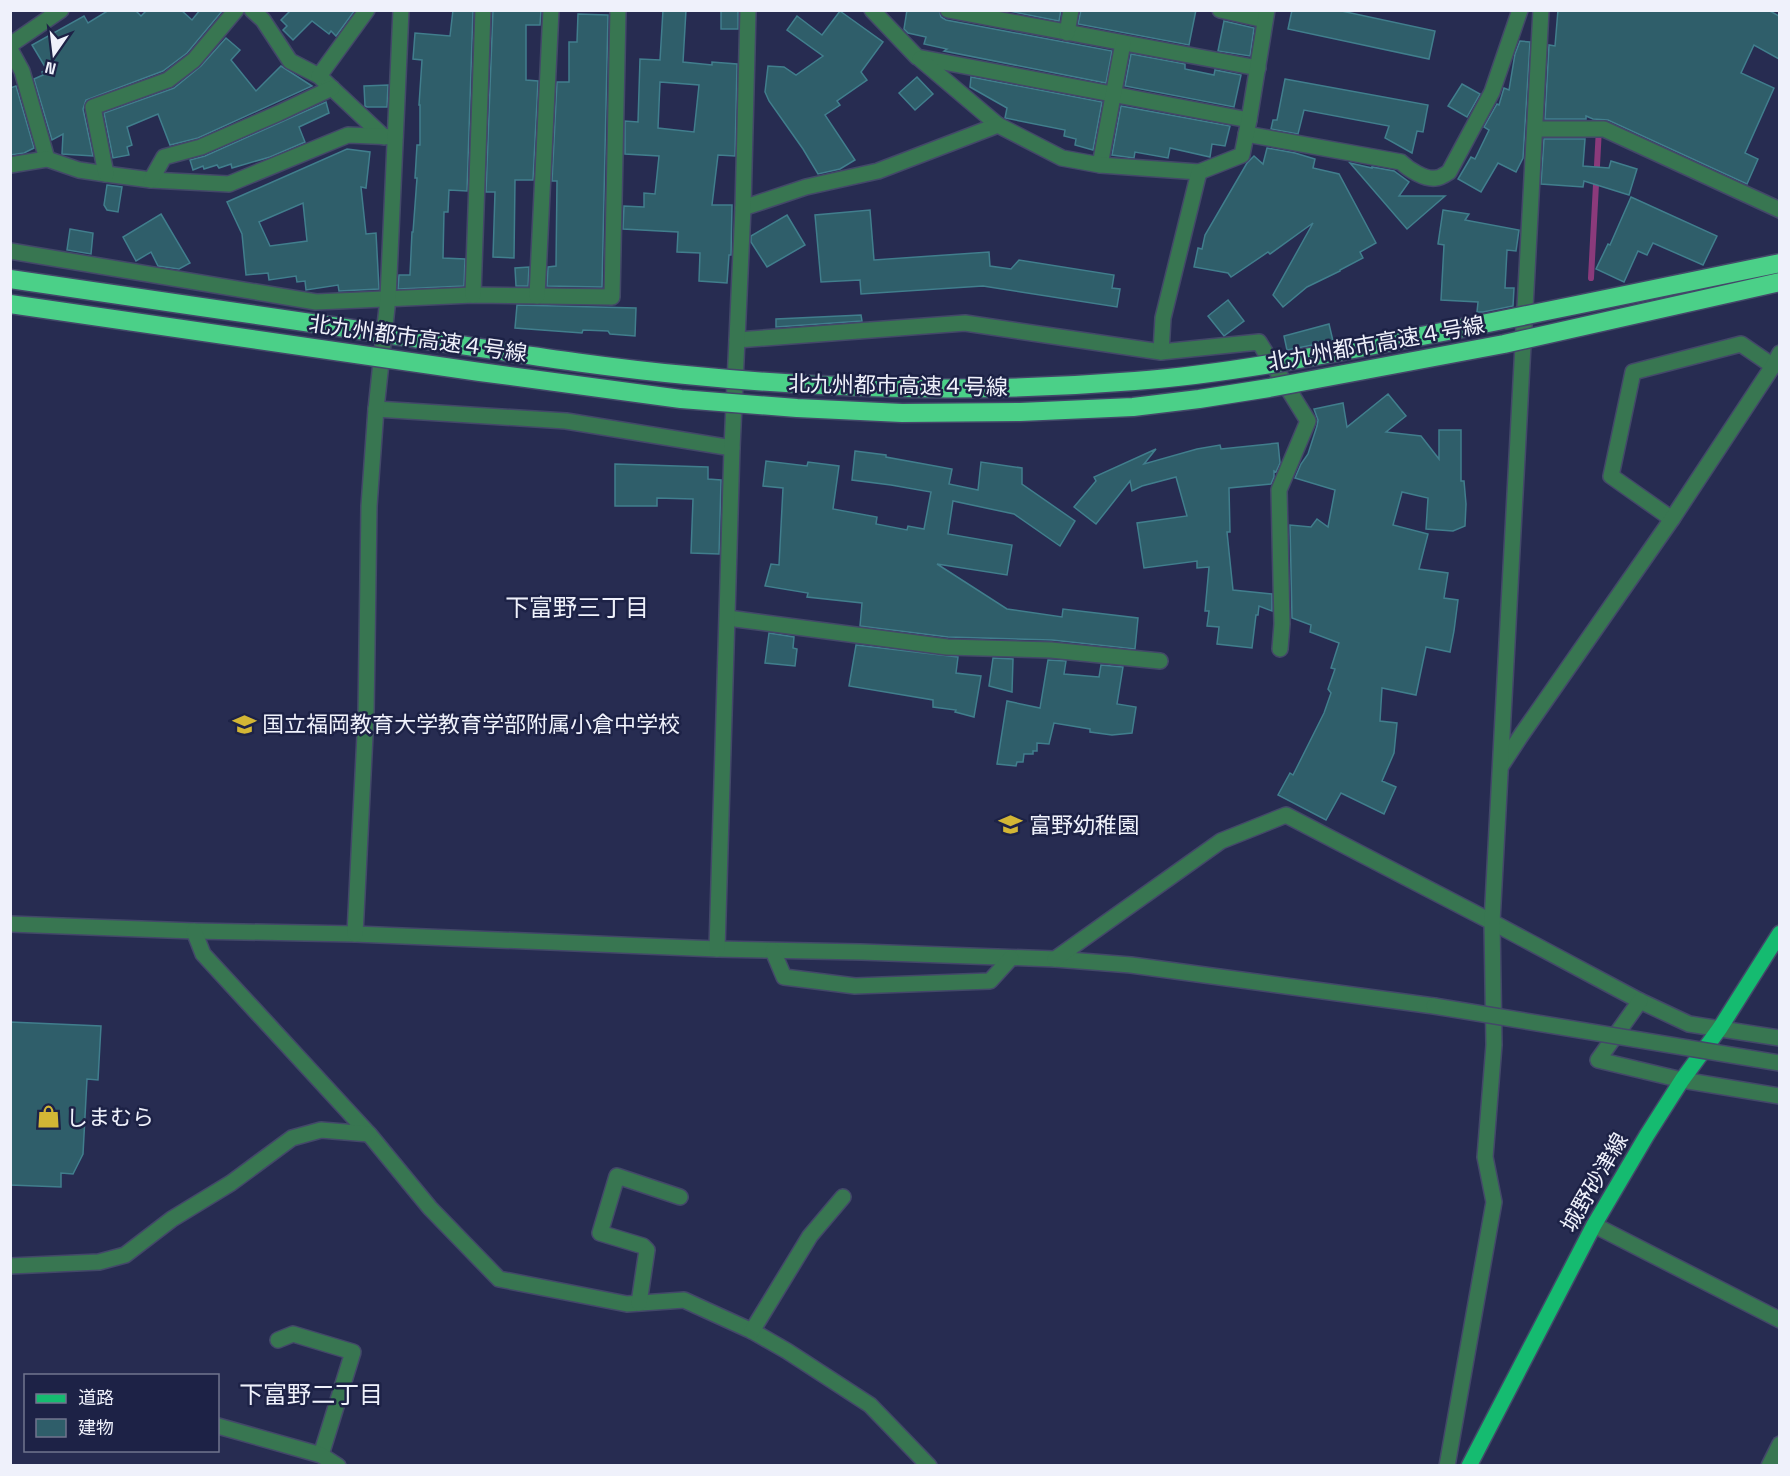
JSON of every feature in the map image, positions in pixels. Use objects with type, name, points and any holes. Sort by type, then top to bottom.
[{"type":"highway","name":"北九州都市高速４号線","points":[[10,279],[483,348],[686,375],[803,385],[1018,388],[1133,382],[1269,365],[1497,322],[1779,263]]},
{"type":"highway","name":"北九州都市高速４号線","points":[[10,303],[681,399],[902,413],[1020,412],[1133,407],[1199,399],[1504,344],[1779,282]]},
{"type":"main road","name":"城野砂津線","points":[[1469,1466],[1594,1225],[1647,1135],[1682,1080],[1720,1028],[1779,933]]},
{"type":"street","points":[[47,159],[22,71],[10,47],[61,10]]},
{"type":"street","points":[[106,174],[93,107],[168,80],[194,60],[236,10]]},
{"type":"street","points":[[320,76],[367,10]]},
{"type":"street","points":[[355,934],[366,715],[369,506],[376,409],[388,298],[389,137],[401,10]]},
{"type":"street","points":[[473,295],[483,10]]},
{"type":"street","points":[[537,296],[551,10]]},
{"type":"street","points":[[10,251],[316,302],[473,295],[612,297],[618,10]]},
{"type":"street","points":[[717,949],[748,10]]},
{"type":"street","points":[[872,10],[917,57],[998,125],[1062,158],[1100,165],[1199,172],[1242,155],[1266,15],[1220,10]]},
{"type":"street","points":[[948,10],[1258,68]]},
{"type":"street","points":[[1067,33],[1071,10]]},
{"type":"street","points":[[917,57],[1113,94],[1401,162],[1407,168],[1428,178],[1436,178],[1449,172],[1492,92],[1520,10]]},
{"type":"street","points":[[1447,1466],[1494,1202],[1485,1157],[1494,1045],[1492,922],[1541,10]]},
{"type":"street","points":[[262,14],[290,61],[320,76],[389,137]]},
{"type":"street","points":[[1100,165],[1123,43]]},
{"type":"street","points":[[151,180],[164,157],[201,147],[332,88]]},
{"type":"street","points":[[743,208],[806,187],[878,171],[998,125]]},
{"type":"street","points":[[1536,129],[1604,129],[1779,210]]},
{"type":"street","points":[[10,165],[47,159],[79,170],[106,174],[151,180],[230,184],[348,135],[389,137]]},
{"type":"street","points":[[1161,352],[1163,318],[1199,172]]},
{"type":"street","points":[[737,340],[965,323],[1161,352],[1259,342],[1308,421],[1279,490],[1282,624],[1280,649]]},
{"type":"street","points":[[1500,768],[1672,519],[1776,359],[1742,344],[1633,372],[1611,476],[1672,519]]},
{"type":"street","points":[[376,409],[566,421],[732,448]]},
{"type":"street","points":[[728,618],[947,647],[1051,650],[1160,661]]},
{"type":"street","points":[[1056,959],[1221,841],[1286,815],[1640,1001],[1689,1024],[1779,1038]]},
{"type":"street","points":[[10,924],[1056,959],[1131,965],[1434,1006],[1779,1063]]},
{"type":"street","points":[[194,931],[203,954],[369,1134],[430,1208],[498,1279],[627,1304],[684,1300],[752,1331],[870,1405],[929,1466]]},
{"type":"street","points":[[773,951],[783,976],[855,986],[990,981],[1011,958]]},
{"type":"street","points":[[1640,1001],[1598,1060],[1682,1080],[1779,1096]]},
{"type":"street","points":[[10,1266],[99,1262],[125,1255],[172,1219],[231,1183],[292,1138],[321,1130],[369,1134]]},
{"type":"street","points":[[639,1303],[647,1250],[643,1246],[600,1233],[617,1176],[680,1197]]},
{"type":"street","points":[[752,1331],[810,1236],[843,1197]]},
{"type":"street","points":[[1594,1225],[1779,1320]]},
{"type":"street","points":[[278,1340],[293,1334],[353,1352],[321,1455]]},
{"type":"street","points":[[219,1426],[321,1455],[338,1466]]},
{"type":"street","points":[[1769,1466],[1779,1444]]},
{"type":"building","points":[[109,10],[135,10],[141,16],[147,10],[181,10],[192,20],[200,10],[223,10],[187,53],[163,71],[86,100],[83,109],[93,156],[62,154],[63,134],[52,140],[34,79],[43,75],[42,72],[47,70],[32,45],[84,16],[88,23]]},
{"type":"building","points":[[291,10],[355,10],[336,36],[331,31],[329,34],[312,21],[293,40],[283,30],[287,26],[281,20]]},
{"type":"building","points":[[453,10],[473,10],[467,191],[449,190],[448,212],[444,212],[443,258],[465,259],[464,286],[398,289],[399,275],[410,275],[417,145],[420,145],[419,105],[422,60],[413,59],[415,33],[450,36]]},
{"type":"building","points":[[493,10],[541,10],[540,25],[526,25],[526,80],[538,81],[533,180],[515,180],[514,258],[493,257],[495,192],[486,192]]},
{"type":"building","points":[[663,10],[686,10],[683,62],[712,65],[712,62],[737,64],[735,156],[718,155],[712,205],[732,205],[731,255],[729,255],[727,283],[699,281],[700,253],[677,252],[678,232],[623,229],[624,206],[644,207],[644,193],[655,194],[659,156],[625,154],[625,121],[638,122],[640,59],[660,60]],"holes":[[[660,82],[699,85],[694,132],[658,128]]]},
{"type":"building","points":[[721,10],[738,10],[738,29],[721,29]]},
{"type":"building","points":[[907,10],[939,10],[941,17],[946,20],[1112,51],[1106,83],[944,51],[947,49],[924,44],[926,37],[908,33],[904,29]]},
{"type":"building","points":[[1004,10],[1061,10],[1059,21]]},
{"type":"building","points":[[1081,10],[1196,10],[1189,45],[1078,24]]},
{"type":"building","points":[[1292,10],[1337,10],[1435,31],[1429,59],[1288,29]]},
{"type":"building","points":[[1558,10],[1768,10],[1779,16],[1779,59],[1754,45],[1741,73],[1774,88],[1745,153],[1758,159],[1747,184],[1608,120],[1586,116],[1586,119],[1545,119],[1549,45],[1555,46]]},
{"type":"building","points":[[840,11],[883,42],[861,72],[867,80],[837,101],[840,105],[825,115],[855,160],[840,169],[818,174],[769,101],[765,92],[768,66],[784,67],[796,75],[823,56],[787,30],[797,16],[822,35]]},
{"type":"building","points":[[578,14],[608,15],[602,287],[547,286],[548,267],[556,266],[557,181],[552,181],[557,82],[569,82],[569,42],[577,42]]},
{"type":"building","points":[[1224,21],[1254,28],[1250,56],[1218,51]]},
{"type":"building","points":[[226,38],[240,50],[231,60],[256,91],[281,66],[312,86],[198,138],[170,145],[158,114],[127,127],[132,145],[127,147],[129,155],[113,158],[104,113],[174,88],[201,66]]},
{"type":"building","points":[[1520,41],[1530,42],[1523,158],[1516,172],[1498,163],[1481,192],[1458,179],[1471,157],[1475,159],[1489,130],[1484,127],[1497,104],[1499,105],[1504,88],[1509,90],[1515,54]]},
{"type":"building","points":[[1131,54],[1185,64],[1185,69],[1214,75],[1215,70],[1241,75],[1234,107],[1125,86]]},
{"type":"building","points":[[917,77],[933,94],[915,110],[899,93]]},
{"type":"building","points":[[971,77],[1102,102],[1093,150],[1075,145],[1076,139],[1064,136],[1065,130],[1005,118],[1007,108],[970,87]]},
{"type":"building","points":[[1285,79],[1428,105],[1423,132],[1417,131],[1412,153],[1385,138],[1389,126],[1304,110],[1298,134],[1271,129],[1273,120],[1277,120]]},
{"type":"building","points":[[1462,84],[1480,94],[1467,117],[1448,106]]},
{"type":"building","points":[[388,85],[387,107],[365,106],[364,86]]},
{"type":"building","points":[[16,86],[34,148],[24,153],[10,155],[10,88]]},
{"type":"building","points":[[326,102],[329,113],[299,127],[305,142],[270,157],[232,168],[231,164],[219,168],[217,165],[204,169],[203,166],[193,170],[190,160],[205,156]]},
{"type":"building","points":[[1121,106],[1230,126],[1225,146],[1212,144],[1210,157],[1170,148],[1168,158],[1135,152],[1134,158],[1112,155]]},
{"type":"building","points":[[1544,139],[1585,139],[1583,166],[1609,168],[1611,161],[1637,169],[1629,195],[1584,181],[1583,187],[1541,184]]},
{"type":"building","points":[[1267,148],[1315,159],[1313,168],[1339,174],[1376,243],[1360,252],[1363,258],[1307,287],[1283,307],[1273,295],[1313,223],[1270,254],[1268,252],[1231,277],[1228,273],[1194,267],[1198,248],[1202,249],[1205,235],[1247,163],[1254,156],[1263,164]]},
{"type":"building","points":[[347,149],[370,152],[366,188],[361,187],[366,234],[376,233],[379,289],[339,291],[338,285],[306,290],[305,281],[297,282],[296,276],[269,280],[268,273],[246,275],[242,234],[227,202]],"holes":[[[303,203],[307,241],[270,246],[259,222]]]},
{"type":"building","points":[[1350,163],[1394,171],[1409,182],[1399,196],[1445,196],[1407,229]]},
{"type":"building","points":[[107,185],[122,187],[118,212],[107,210],[104,205]]},
{"type":"building","points":[[1631,197],[1717,236],[1703,265],[1653,243],[1647,255],[1638,251],[1624,282],[1596,269],[1608,244],[1610,245]]},
{"type":"building","points":[[870,210],[874,260],[989,252],[990,266],[1011,269],[1019,260],[1114,275],[1112,288],[1120,289],[1117,307],[983,286],[861,294],[860,280],[821,282],[815,215]]},
{"type":"building","points":[[1443,210],[1469,214],[1465,220],[1519,230],[1516,251],[1507,250],[1505,288],[1514,288],[1513,306],[1477,312],[1478,302],[1441,300],[1444,245],[1438,244]]},
{"type":"building","points":[[161,214],[190,263],[179,269],[158,266],[151,252],[136,261],[123,237]]},
{"type":"building","points":[[787,215],[805,245],[767,267],[751,242],[751,236]]},
{"type":"building","points":[[70,229],[93,233],[91,254],[67,250]]},
{"type":"building","points":[[529,267],[528,286],[516,286],[515,268]]},
{"type":"building","points":[[1228,300],[1244,321],[1224,336],[1208,316]]},
{"type":"building","points":[[517,305],[636,308],[635,336],[610,334],[608,331],[583,330],[582,333],[515,328]]},
{"type":"building","points":[[861,315],[862,321],[776,327],[776,319]]},
{"type":"building","points":[[1329,324],[1333,341],[1287,350],[1284,336]]},
{"type":"building","points":[[1388,394],[1406,416],[1386,432],[1421,436],[1439,459],[1439,430],[1461,430],[1461,481],[1464,481],[1465,526],[1453,531],[1426,529],[1428,498],[1402,492],[1393,525],[1428,534],[1419,569],[1448,573],[1444,598],[1458,600],[1454,631],[1450,652],[1426,647],[1416,695],[1382,688],[1380,721],[1397,723],[1394,753],[1382,781],[1396,787],[1384,814],[1341,793],[1326,820],[1278,795],[1290,773],[1293,775],[1324,713],[1331,693],[1328,689],[1335,669],[1331,668],[1339,643],[1310,632],[1311,625],[1292,618],[1290,525],[1311,527],[1317,519],[1328,527],[1335,490],[1295,478],[1308,454],[1317,426],[1318,420],[1314,409],[1343,403],[1347,427]]},
{"type":"building","points":[[1278,443],[1280,463],[1276,472],[1274,471],[1271,484],[1229,488],[1230,532],[1227,532],[1233,590],[1272,594],[1272,611],[1259,606],[1252,648],[1217,644],[1219,627],[1207,626],[1209,611],[1205,611],[1209,567],[1197,568],[1197,561],[1144,568],[1137,523],[1187,516],[1176,477],[1132,491],[1130,481],[1096,524],[1074,507],[1096,481],[1094,477],[1156,449],[1144,464],[1220,445],[1221,449]]},
{"type":"building","points":[[855,451],[952,469],[949,484],[978,490],[981,462],[1022,468],[1022,484],[1075,521],[1060,546],[1014,514],[953,501],[948,534],[1012,545],[1007,575],[937,564],[1007,609],[1062,617],[1063,609],[1138,618],[1135,649],[1052,640],[948,637],[860,626],[862,603],[807,597],[808,593],[765,586],[771,564],[779,565],[783,488],[763,486],[766,461],[807,466],[808,462],[839,466],[833,509],[877,517],[876,524],[907,530],[908,526],[924,529],[931,492],[852,480]]},
{"type":"building","points":[[615,464],[708,467],[708,479],[721,480],[719,554],[691,553],[693,499],[657,498],[657,506],[615,506]]},
{"type":"building","points":[[769,633],[794,637],[793,648],[797,649],[795,666],[765,663]]},
{"type":"building","points":[[856,645],[958,657],[956,673],[981,676],[974,717],[955,712],[956,710],[933,707],[933,700],[849,686]]},
{"type":"building","points":[[993,658],[1013,659],[1012,692],[989,686]]},
{"type":"building","points":[[1048,660],[1066,661],[1064,674],[1099,677],[1101,665],[1123,667],[1117,704],[1136,707],[1132,733],[1112,735],[1054,723],[1049,744],[1037,743],[1037,751],[1033,751],[1033,754],[1024,754],[1023,762],[1017,762],[1016,766],[997,764],[1007,701],[1040,708]]},
{"type":"building","name":"しまむら","points":[[10,1022],[101,1026],[98,1080],[87,1079],[83,1154],[73,1174],[61,1173],[61,1187],[10,1185]]},
{"type":"waterway","points":[[1591,278],[1599,128]]},
{"type":"place","name":"国立福岡教育大学教育学部附属小倉中学校","points":[[244,724]]},
{"type":"place","name":"富野幼稚園","points":[[1011,825]]},
{"type":"place","name":"しまむら","points":[[48,1117]]},
{"type":"district","name":"下富野三丁目","points":[[577,607]]},
{"type":"district","name":"下富野二丁目","points":[[311,1394]]}]
